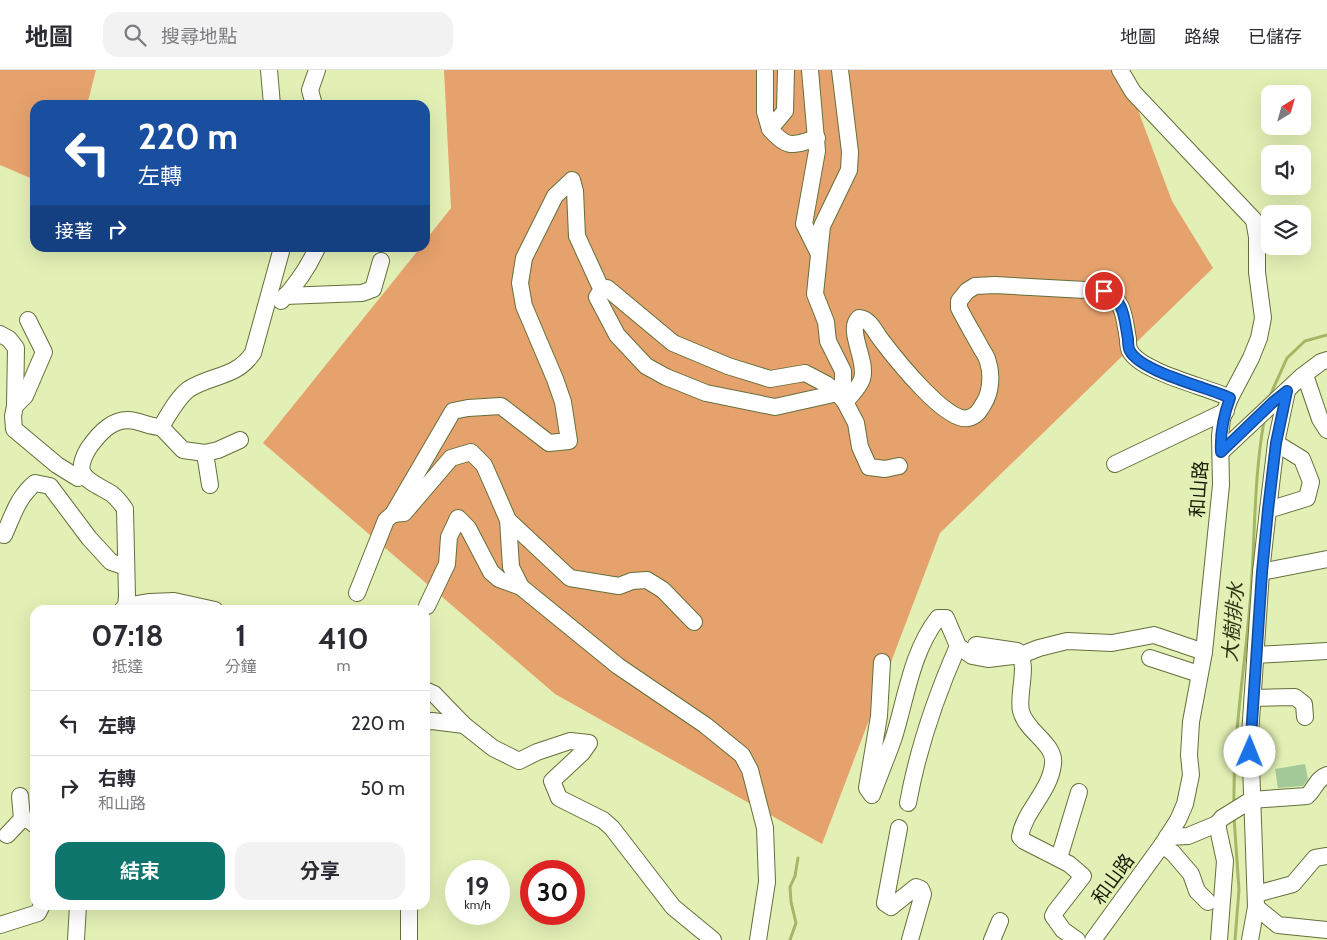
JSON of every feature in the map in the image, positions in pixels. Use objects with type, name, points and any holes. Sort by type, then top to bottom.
[{"type":"street","points":[[269,70],[272,100]]},
{"type":"street","points":[[313,100],[310,90],[317,70]]},
{"type":"street","points":[[765,70],[765,112],[770,129],[780,141],[794,145],[817,138]]},
{"type":"street","points":[[770,129],[785,111],[786,70]]},
{"type":"street","points":[[810,70],[818,152],[804,224],[819,254]]},
{"type":"street","points":[[840,70],[850,152],[849,170],[822,226],[815,294],[826,322],[828,341],[843,371],[841,397]]},
{"type":"street","name":"和山路","points":[[1093,940],[1164,841],[1186,804],[1191,776],[1189,755],[1190,722],[1204,652],[1221,485],[1220,436],[1228,404],[1251,358],[1263,318],[1254,220],[1133,92],[1120,70]]},
{"type":"street","points":[[357,592],[386,520],[393,514],[453,411],[501,406],[549,443],[569,441],[563,402],[524,306],[520,283],[524,258],[555,196],[572,180],[575,191],[577,236],[602,289]]},
{"type":"street","points":[[161,427],[179,399],[188,390],[198,384],[238,369],[246,363],[253,353],[281,252]]},
{"type":"street","points":[[264,318],[300,279],[314,252]]},
{"type":"street","points":[[285,296],[362,293],[372,289],[381,261]]},
{"type":"street","points":[[602,289],[597,297],[617,335],[646,366],[666,378],[706,393],[775,407],[841,397],[860,383],[863,378],[864,365],[854,329],[855,322],[859,318],[865,318],[916,382],[939,404],[956,416],[966,419],[977,415],[987,398],[990,385],[988,362],[959,308],[959,302],[967,291],[975,286],[995,285],[1104,291],[1113,295],[1118,300],[1122,310],[1130,351],[1143,364],[1200,388],[1216,392],[1228,404],[1115,464]]},
{"type":"street","points":[[602,289],[607,288],[673,343],[728,366],[770,380],[805,373],[826,384],[841,397],[856,423],[860,447],[869,467],[884,469],[899,466]]},
{"type":"street","points":[[15,406],[26,396],[44,352],[28,320]]},
{"type":"street","points":[[0,334],[10,339],[16,348],[14,429],[57,465],[78,478],[84,475]]},
{"type":"street","points":[[1221,452],[1305,374],[1320,362],[1327,360]]},
{"type":"street","points":[[1305,374],[1320,419],[1327,430]]},
{"type":"street","points":[[1250,940],[1256,901],[1246,803],[1250,735],[1268,510],[1276,443],[1287,391]]},
{"type":"street","points":[[124,605],[126,567],[124,509],[112,494],[84,475],[82,467],[84,455],[94,440],[108,426],[118,422],[133,420],[161,427],[183,450],[205,453],[218,450],[240,440]]},
{"type":"street","points":[[1268,510],[1307,498],[1311,482],[1302,459],[1276,443]]},
{"type":"street","points":[[393,514],[404,514],[450,458],[470,452],[484,465],[508,520],[511,567],[521,587]]},
{"type":"street","points":[[205,453],[210,485]]},
{"type":"street","points":[[4,535],[19,499],[26,491],[35,483],[50,486],[89,538],[111,562],[126,567]]},
{"type":"street","points":[[427,605],[447,564],[450,537],[458,518],[468,528],[491,572],[499,579],[521,587],[618,666],[705,725],[742,755],[750,770],[765,828],[767,882],[758,940]]},
{"type":"street","points":[[508,520],[570,578],[619,586],[632,581],[647,580],[663,590],[694,622]]},
{"type":"street","points":[[1262,572],[1327,558]]},
{"type":"street","points":[[137,605],[150,602],[174,601],[192,605]]},
{"type":"street","points":[[882,662],[879,716],[867,788],[872,795],[893,739],[916,663],[930,629],[938,618],[946,618],[958,646],[972,656],[988,659],[1021,655],[1067,641],[1112,643],[1154,635],[1204,652]]},
{"type":"street","points":[[976,645],[1017,651],[1021,655],[1023,664],[1021,710],[1029,728],[1051,750],[1054,756],[1053,767],[1046,786],[1022,828],[1020,837],[1024,841],[1076,868],[1083,876],[1053,916],[1063,930],[1077,940]]},
{"type":"street","points":[[908,803],[915,765],[941,685],[958,646]]},
{"type":"street","points":[[1256,654],[1327,651]]},
{"type":"street","points":[[1150,658],[1199,674]]},
{"type":"street","points":[[430,692],[464,725],[493,748],[519,761],[537,752],[570,741],[589,743],[582,753],[552,781],[559,798],[603,820],[612,828],[673,906],[713,940]]},
{"type":"street","points":[[1253,698],[1295,697],[1304,704],[1305,717]]},
{"type":"street","points":[[430,721],[464,725]]},
{"type":"street","points":[[1208,902],[1197,890],[1191,874],[1164,841],[1188,836],[1220,821],[1246,803],[1320,794],[1317,782],[1327,775]]},
{"type":"street","points":[[1059,858],[1079,792]]},
{"type":"street","points":[[7,835],[28,822],[20,796]]},
{"type":"street","points":[[1219,940],[1225,861],[1220,821]]},
{"type":"street","points":[[899,828],[885,903],[891,907],[916,887],[921,889],[923,894],[910,940]]},
{"type":"street","points":[[1256,901],[1293,884],[1314,858],[1327,856]]},
{"type":"street","points":[[1256,901],[1278,925],[1327,930]]},
{"type":"street","points":[[0,925],[38,913],[40,910]]},
{"type":"street","points":[[76,940],[78,910]]},
{"type":"street","points":[[408,910],[409,940]]},
{"type":"street","points":[[992,940],[1000,921]]},
{"type":"shaded area","points":[[0,70],[96,70],[88,100],[30,100],[30,178],[0,165]]},
{"type":"shaded area","points":[[444,70],[1123,70],[1172,201],[1213,268],[940,533],[822,844],[555,694],[263,443],[417,252],[430,252],[430,235],[451,208]]},
{"type":"building","points":[[1305,764],[1308,779],[1303,786],[1278,788],[1275,769]]},
{"type":"waterway","name":"大樹排水","points":[[1269,398],[1287,358],[1305,341],[1327,335]]},
{"type":"waterway","name":"大樹排水","points":[[1234,803],[1238,723],[1251,591],[1258,464],[1264,421]]},
{"type":"waterway","name":"大樹排水","points":[[1234,817],[1239,890],[1235,940]]},
{"type":"waterway","points":[[790,940],[796,923],[790,887],[795,876],[798,858]]},
{"type":"route","points":[[1104,291],[1113,295],[1118,300],[1122,310],[1130,351],[1143,364],[1200,388],[1230,398],[1222,419],[1221,452],[1287,391],[1276,443],[1268,510],[1250,752]]}]
